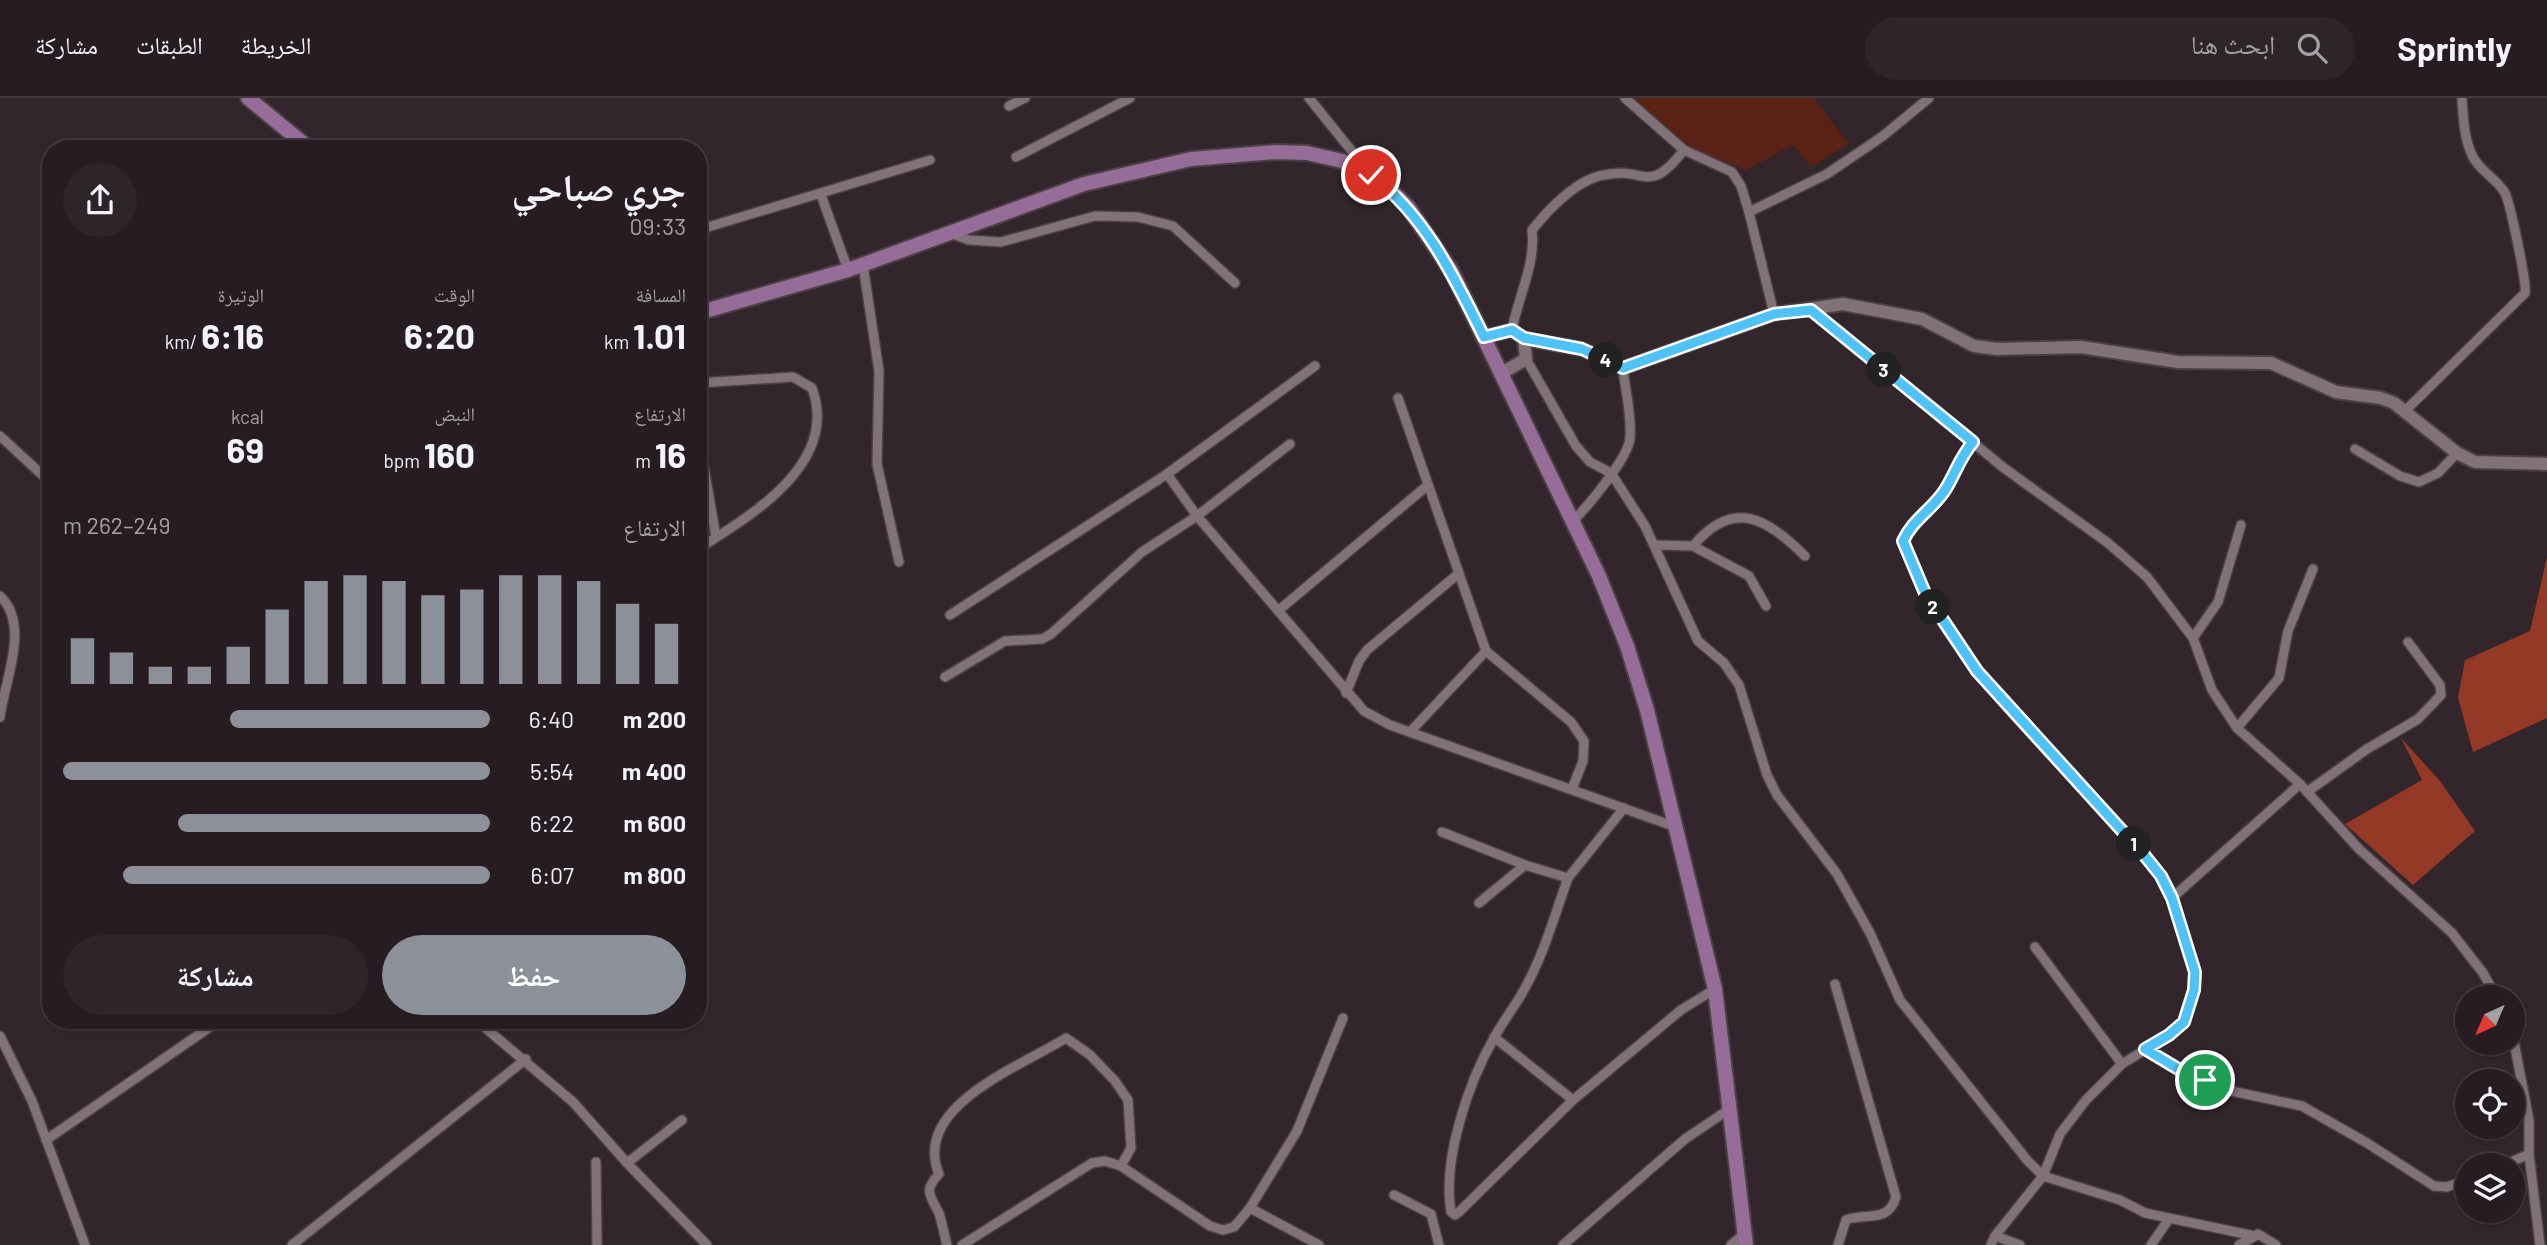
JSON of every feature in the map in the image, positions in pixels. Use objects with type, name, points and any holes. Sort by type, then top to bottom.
[{"type":"main road","points":[[248,98],[299,140]]},
{"type":"main road","points":[[707,310],[848,271],[1084,184],[1191,159],[1276,152],[1307,153],[1342,161],[1371,175],[1408,207],[1452,272],[1573,521],[1613,606],[1628,646],[1715,989],[1745,1239]]},
{"type":"street","points":[[1009,106],[1025,98]]},
{"type":"street","points":[[1016,157],[1130,98]]},
{"type":"street","points":[[1309,98],[1371,175]]},
{"type":"street","points":[[1625,98],[1684,150],[1732,172],[1741,186],[1749,212],[1774,314]]},
{"type":"street","points":[[1749,212],[1827,174],[1883,136],[1928,98]]},
{"type":"street","points":[[2405,411],[2525,293],[2525,274],[2515,242],[2510,206],[2497,183],[2473,158],[2462,98]]},
{"type":"street","points":[[1512,330],[1518,297],[1535,251],[1532,230],[1545,215],[1587,182],[1602,175],[1651,179],[1659,176],[1684,150]]},
{"type":"street","points":[[707,227],[930,160]]},
{"type":"street","points":[[821,195],[848,271]]},
{"type":"street","points":[[948,232],[986,243],[1017,238],[1095,216],[1138,217],[1174,226],[1235,283]]},
{"type":"street","points":[[863,265],[879,371],[877,464],[899,562]]},
{"type":"street","points":[[1484,337],[1512,330],[1524,338],[1582,349],[1623,368],[1774,314],[1843,304],[1898,312],[1922,319],[1974,346],[2081,346],[2178,362],[2260,360],[2286,369],[2320,387],[2381,398],[2405,411],[2457,453],[2487,463],[2547,464]]},
{"type":"street","points":[[1811,310],[1973,442],[2134,565],[2163,595],[2193,638],[2211,690],[2237,728],[2303,788],[2359,849],[2452,933],[2490,985]]},
{"type":"street","points":[[1524,338],[1526,359],[1576,446],[1590,462],[1611,473],[1655,545],[1691,630],[1698,641],[1724,663],[1739,685],[1767,775],[1777,795],[1836,874],[1870,933],[1900,1000],[2043,1177],[2169,1219],[2263,1236],[2276,1245]]},
{"type":"street","points":[[1500,374],[1526,359]]},
{"type":"street","points":[[950,615],[1167,474],[1315,366]]},
{"type":"street","points":[[1573,521],[1595,500],[1629,448],[1631,436],[1623,368]]},
{"type":"street","points":[[707,382],[793,377],[807,384],[814,395],[816,415],[813,438],[795,475],[758,509],[707,543]]},
{"type":"street","points":[[1398,398],[1486,651],[1554,707],[1579,732],[1584,741],[1583,761],[1572,789]]},
{"type":"street","points":[[0,436],[42,475]]},
{"type":"street","points":[[1973,442],[1964,453],[1944,491],[1913,523],[1903,541],[1915,574],[1937,614],[1977,671],[2161,876],[2172,898],[2195,972],[2194,990],[2184,1022],[2169,1035],[2122,1064],[2066,1124],[2053,1146],[2043,1177],[1993,1240],[2020,1245]]},
{"type":"street","points":[[945,677],[1005,640],[1042,639],[1051,634],[1119,571],[1197,516],[1290,444]]},
{"type":"street","points":[[2355,449],[2400,476],[2419,482],[2438,473],[2457,453]]},
{"type":"street","points":[[1167,474],[1197,516],[1279,610],[1346,693],[1376,718],[1676,827]]},
{"type":"street","points":[[707,485],[716,537]]},
{"type":"street","points":[[1279,610],[1428,485]]},
{"type":"street","points":[[1693,546],[1713,524],[1732,518],[1752,519],[1769,525],[1805,556]]},
{"type":"street","points":[[2193,638],[2218,602],[2241,525]]},
{"type":"street","points":[[1655,545],[1693,546],[1749,576],[1766,606]]},
{"type":"street","points":[[2237,728],[2279,678],[2288,631],[2313,569]]},
{"type":"street","points":[[1346,693],[1359,661],[1367,650],[1458,574]]},
{"type":"street","points":[[0,596],[11,611],[14,631],[0,718]]},
{"type":"street","points":[[2172,898],[2303,788],[2418,719],[2441,695],[2440,685],[2408,642]]},
{"type":"street","points":[[1410,732],[1486,651]]},
{"type":"street","points":[[1624,808],[1568,878],[1526,988],[1494,1037],[1472,1084],[1457,1138],[1450,1183],[1451,1212],[1455,1215],[1573,1100],[1681,1010],[1715,989]]},
{"type":"street","points":[[1442,832],[1525,865],[1568,878]]},
{"type":"street","points":[[1479,903],[1525,865]]},
{"type":"street","points":[[2035,947],[2122,1064]]},
{"type":"street","points":[[1835,984],[1896,1197],[1894,1205],[1881,1216],[1846,1220],[1839,1245]]},
{"type":"street","points":[[962,1245],[1092,1163],[1105,1161],[1122,1166],[1210,1226],[1223,1230],[1234,1227],[1250,1208],[1297,1131],[1343,1018]]},
{"type":"street","points":[[46,1140],[207,1029]]},
{"type":"street","points":[[488,1029],[526,1059],[573,1102],[627,1163],[707,1245]]},
{"type":"street","points":[[0,1036],[17,1068],[85,1245]]},
{"type":"street","points":[[1494,1037],[1573,1100]]},
{"type":"street","points":[[947,1245],[940,1227],[940,1214],[928,1197],[929,1184],[939,1174],[933,1151],[940,1124],[986,1082],[1066,1038],[1090,1055],[1115,1081],[1128,1100],[1131,1148],[1122,1166]]},
{"type":"street","points":[[2145,1049],[2190,1076],[2222,1089],[2302,1106],[2434,1186],[2447,1187],[2455,1184]]},
{"type":"street","points":[[2517,1055],[2529,1119],[2529,1154],[2540,1245]]},
{"type":"street","points":[[292,1245],[526,1059]]},
{"type":"street","points":[[1563,1245],[1685,1139],[1731,1108]]},
{"type":"street","points":[[627,1163],[682,1121]]},
{"type":"street","points":[[2525,1156],[2529,1154]]},
{"type":"street","points":[[596,1162],[597,1245]]},
{"type":"street","points":[[1394,1195],[1431,1214],[1439,1245]]},
{"type":"street","points":[[1250,1208],[1319,1245]]},
{"type":"street","points":[[2151,1245],[2169,1219]]},
{"type":"street","points":[[2239,1245],[2255,1236]]},
{"type":"street","points":[[1731,1245],[1745,1239]]},
{"type":"shaded area","points":[[1631,98],[1814,98],[1849,144],[1811,167],[1793,145],[1746,170],[1688,147]]},
{"type":"shaded area","points":[[2547,557],[2547,718],[2473,752],[2458,698],[2465,660],[2530,631]]},
{"type":"shaded area","points":[[2401,738],[2440,781],[2475,831],[2413,885],[2345,824],[2422,780]]},
{"type":"route","points":[[1371,175],[1408,207],[1428,235],[1452,272],[1484,337],[1512,330],[1522,334],[1524,338],[1582,349],[1623,368],[1774,314],[1811,310],[1973,442],[1964,453],[1944,491],[1909,528],[1903,541],[1910,561],[1937,614],[1977,671],[2161,876],[2172,898],[2189,950],[2195,972],[2194,990],[2184,1022],[2169,1035],[2145,1049],[2190,1076],[2205,1080]]}]
